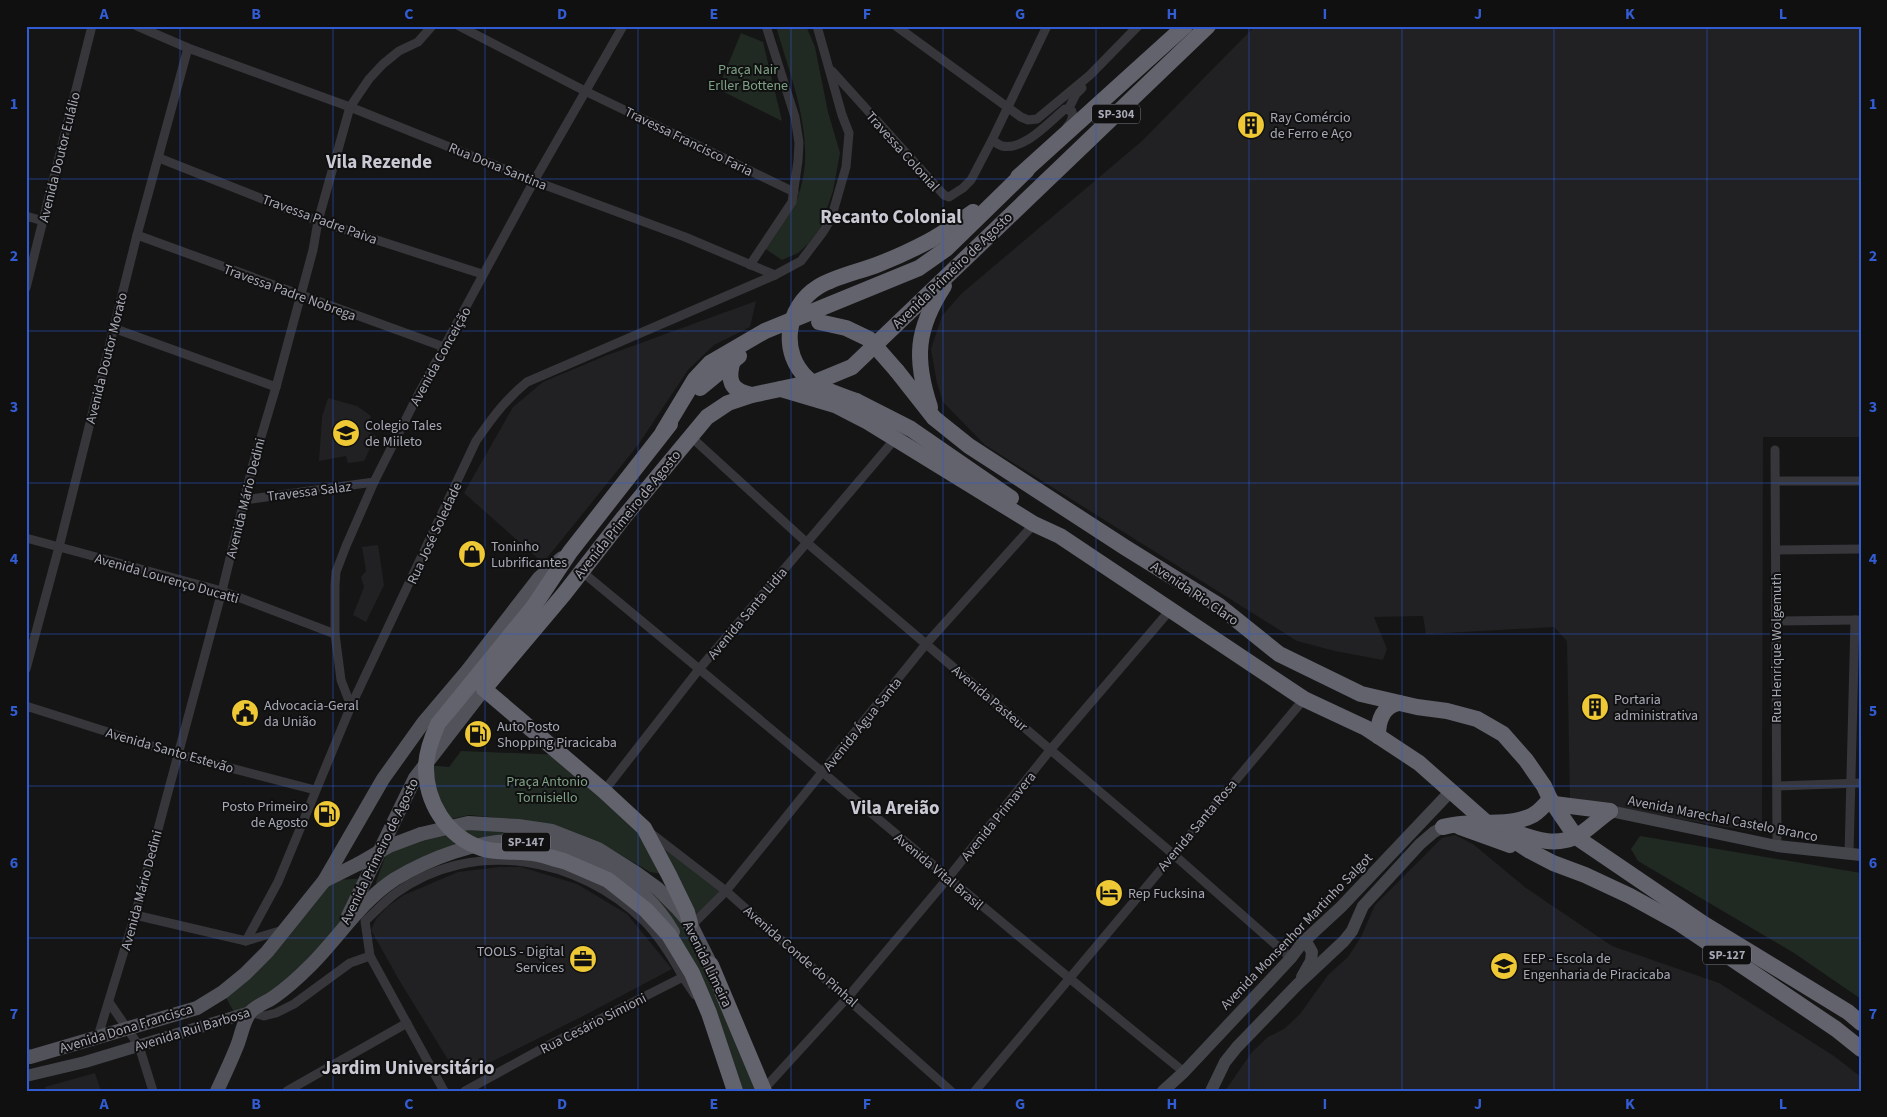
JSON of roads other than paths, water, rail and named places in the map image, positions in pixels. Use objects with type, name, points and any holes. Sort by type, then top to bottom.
[{"type":"highway","name":"SP-304","points":[[1026,170],[1184,26]]},
{"type":"highway","name":"Avenida Primeiro de Agosto","points":[[484,689],[707,417],[728,403],[752,395],[818,381],[852,367],[1208,27]]},
{"type":"highway","name":"Avenida Primeiro de Agosto","points":[[663,432],[695,379],[710,363],[765,331],[919,268],[946,249],[1026,170]]},
{"type":"highway","points":[[1026,170],[955,225],[931,240],[885,261],[829,281],[816,288],[798,305],[790,325],[789,343],[801,372],[809,380],[818,386],[856,401],[911,429],[1018,502],[1060,536]]},
{"type":"highway","points":[[934,418],[922,383],[919,360],[922,330],[936,298],[957,265]]},
{"type":"highway","name":"Avenida Primeiro de Agosto","points":[[570,552],[663,432],[703,385],[733,360],[773,338],[819,322]]},
{"type":"highway","name":"Avenida Rio Claro","points":[[819,322],[846,328],[869,339],[934,418],[969,446],[1218,605],[1279,654],[1361,694],[1447,711],[1477,719],[1504,734],[1526,760],[1576,837]]},
{"type":"highway","points":[[733,360],[729,372],[731,384],[740,393],[752,395]]},
{"type":"highway","name":"Avenida Rio Claro","points":[[779,389],[835,406],[868,422],[1034,524],[1060,536],[1304,699],[1366,728],[1378,736],[1418,763],[1487,823],[1530,851]]},
{"type":"highway","name":"Avenida Limeira","points":[[570,552],[534,606],[438,724],[430,742],[426,765],[433,804],[445,824],[461,839],[482,849],[538,854],[564,861],[608,880],[646,910],[669,935],[709,1013],[735,1091]]},
{"type":"highway","name":"Avenida Conde do Pinhal","points":[[484,689],[604,791],[644,828],[669,875],[690,925]]},
{"type":"highway","points":[[1378,736],[1380,723],[1386,710],[1391,705],[1399,703]]},
{"type":"highway","points":[[1443,827],[1466,822],[1487,823],[1522,819],[1533,815],[1552,802],[1610,812]]},
{"type":"highway","points":[[1487,823],[1544,841],[1561,841],[1576,837],[1610,812]]},
{"type":"highway","points":[[1598,852],[1596,839],[1599,827],[1610,812]]},
{"type":"highway","points":[[1443,827],[1460,827],[1498,842],[1530,851]]},
{"type":"highway","name":"SP-127","points":[[1576,837],[1704,924],[1848,1012],[1861,1023]]},
{"type":"highway","name":"SP-127","points":[[1530,851],[1553,863],[1585,875],[1630,896],[1679,923],[1836,1029],[1861,1049]]},
{"type":"highway","name":"Avenida Limeira","points":[[711,964],[764,1090]]},
{"type":"main road","name":"Avenida Primeiro de Agosto","points":[[324,881],[383,779],[423,723],[467,671],[539,578],[570,552]]},
{"type":"main road","name":"Avenida Primeiro de Agosto","points":[[335,941],[368,878],[415,778],[484,689]]},
{"type":"main road","name":"Avenida Monsenhor Martinho Salgot","points":[[1163,1091],[1184,1072],[1291,958],[1302,943],[1341,906],[1450,792]]},
{"type":"main road","name":"Avenida Marechal Castelo Branco","points":[[1610,812],[1777,846],[1855,855]]},
{"type":"main road","name":"Avenida Limeira","points":[[324,881],[389,846],[421,834],[468,823],[518,826],[552,832],[598,849],[615,858],[658,889],[678,908],[690,925],[711,964]]},
{"type":"main road","points":[[1212,1091],[1225,1062],[1297,985],[1344,941],[1352,931],[1363,906],[1399,867],[1434,832],[1443,827]]},
{"type":"main road","name":"Avenida Limeira","points":[[335,941],[368,900],[394,880],[423,864],[449,853],[496,843],[516,841],[548,844],[605,866],[648,899],[670,927],[688,975]]},
{"type":"main road","name":"Avenida Dona Francisca","points":[[28,1056],[197,1008],[223,992],[267,952],[324,881]]},
{"type":"main road","name":"Avenida Rui Barbosa","points":[[26,1075],[85,1062],[250,1012],[275,997],[299,977],[335,941]]},
{"type":"main road","points":[[1297,985],[1310,961],[1312,952],[1308,945],[1302,943]]},
{"type":"main road","points":[[217,1091],[250,1012]]},
{"type":"main road","points":[[26,1075],[30,1070],[28,1056]]},
{"type":"street","name":"Avenida Doutor Eulálio","points":[[26,288],[92,26]]},
{"type":"street","name":"Rua Dona Santina","points":[[137,26],[188,48],[350,107],[534,181],[685,237],[775,275]]},
{"type":"street","name":"Avenida Mário Dedini","points":[[98,1036],[134,915],[222,591],[253,464],[276,387],[313,250],[318,221],[350,107],[369,79],[383,64],[399,51],[418,42],[432,26]]},
{"type":"street","name":"Travessa Francisco Faria","points":[[459,26],[585,91],[794,192]]},
{"type":"street","name":"Avenida Conceição","points":[[351,706],[342,680],[334,634],[336,572],[346,546],[374,482],[444,347],[472,298],[482,274],[623,26]]},
{"type":"street","points":[[750,265],[792,202],[799,143],[795,117],[766,29],[758,26]]},
{"type":"street","name":"Rua José Soledade","points":[[246,941],[278,882],[351,706],[476,441],[509,396],[527,382],[801,262],[814,246],[831,219],[846,167],[849,133],[842,115],[817,26]]},
{"type":"street","points":[[896,26],[1008,108],[1028,120],[1037,120],[1090,75],[1138,26]]},
{"type":"street","points":[[1046,26],[992,140],[1001,146],[1014,146],[1030,138],[1064,109],[1072,111],[1072,120],[1050,150]]},
{"type":"street","name":"Avenida Doutor Morato","points":[[26,669],[59,548],[137,235],[188,48]]},
{"type":"street","name":"Travessa Colonial","points":[[830,69],[944,195],[949,197],[956,194],[971,180],[992,140]]},
{"type":"street","points":[[1068,110],[1076,94],[1090,75]]},
{"type":"street","points":[[1028,120],[1032,131],[1030,138]]},
{"type":"street","name":"Travessa Padre Paiva","points":[[159,158],[318,221],[482,274]]},
{"type":"street","points":[[26,216],[43,221]]},
{"type":"street","name":"Travessa Padre Nobrega","points":[[137,235],[444,347]]},
{"type":"street","points":[[113,328],[276,387]]},
{"type":"street","name":"Avenida Pasteur","points":[[690,436],[806,542],[1173,854],[1291,958]]},
{"type":"street","name":"Avenida Santa Lidia","points":[[604,791],[700,668],[896,439]]},
{"type":"street","name":"Rua Henrique Wolgemuth","points":[[1775,450],[1777,846]]},
{"type":"street","points":[[1776,481],[1861,481]]},
{"type":"street","name":"Travessa Salaz","points":[[244,500],[374,482]]},
{"type":"street","name":"Avenida Água Santa","points":[[690,925],[726,891],[926,644],[1034,524]]},
{"type":"street","name":"Avenida Lourenço Ducatti","points":[[26,538],[222,591],[334,634]]},
{"type":"street","points":[[1776,550],[1861,549]]},
{"type":"street","name":"Avenida Vital Brasil","points":[[581,571],[700,668],[1069,979],[1184,1072]]},
{"type":"street","name":"Avenida Primavera","points":[[764,1090],[848,997],[948,878],[1051,750],[1171,609]]},
{"type":"street","points":[[1776,622],[1858,620],[1851,784],[1855,855]]},
{"type":"street","name":"Avenida Santa Rosa","points":[[975,1091],[1304,699]]},
{"type":"street","name":"Avenida Santo Estevão","points":[[26,706],[177,754],[315,790]]},
{"type":"street","points":[[1777,786],[1861,783]]},
{"type":"street","name":"Avenida Conde do Pinhal","points":[[644,828],[726,891],[848,997],[951,1091]]},
{"type":"street","points":[[444,1091],[370,956],[365,921],[396,893],[424,877],[452,866],[485,860],[542,864],[569,873],[606,891],[644,921],[688,975]]},
{"type":"street","points":[[134,915],[246,941],[283,930]]},
{"type":"street","points":[[250,1012],[264,1016],[276,1013],[294,1004],[350,963],[370,956]]},
{"type":"street","name":"Rua Cesário Simioni","points":[[465,1091],[545,1047],[688,975]]},
{"type":"street","points":[[109,1002],[139,1046],[153,1091]]},
{"type":"street","points":[[287,1091],[407,1023]]},
{"type":"place","name":"Ray Comércio de Ferro e Aço","points":[[1251,125]]},
{"type":"place","name":"Colegio Tales de Miileto","points":[[346,433]]},
{"type":"place","name":"Toninho Lubrificantes","points":[[472,554]]},
{"type":"place","name":"Portaria administrativa","points":[[1595,707]]},
{"type":"place","name":"Advocacia-Geral da União","points":[[245,713]]},
{"type":"place","name":"Auto Posto Shopping Piracicaba","points":[[478,734]]},
{"type":"place","name":"Posto Primeiro de Agosto","points":[[327,814]]},
{"type":"place","name":"Rep Fucksina","points":[[1109,893]]},
{"type":"place","name":"TOOLS - Digital Services","points":[[583,959]]},
{"type":"place","name":"EEP - Escola de Engenharia de Piracicaba","points":[[1504,966]]},
{"type":"district","name":"Vila Rezende","points":[[379,161]]},
{"type":"district","name":"Recanto Colonial","points":[[891,216]]},
{"type":"district","name":"Vila Areião","points":[[895,807]]},
{"type":"district","name":"Jardim Universitário","points":[[408,1067]]},
{"type":"park label","name":"Praça Nair Erller Bottene","points":[[748,78]]},
{"type":"park label","name":"Praça Antonio Tornisiello","points":[[547,790]]}]
